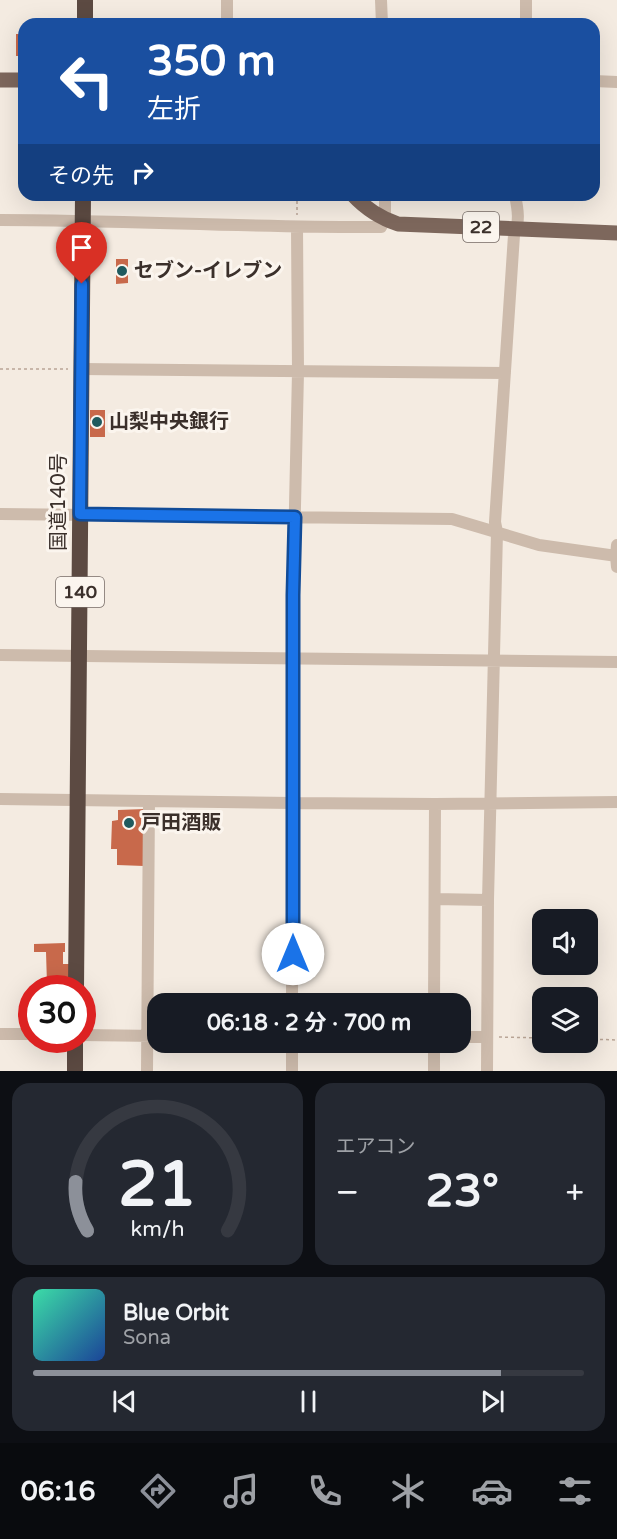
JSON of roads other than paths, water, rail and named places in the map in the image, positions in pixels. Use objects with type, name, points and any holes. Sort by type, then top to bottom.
[{"type":"highway","points":[[85,0],[85,18]]},
{"type":"highway","name":"国道140号","points":[[76,975],[83,201]]},
{"type":"highway","points":[[75,1053],[75,1071]]},
{"type":"main road","points":[[0,80],[18,80]]},
{"type":"main road","name":"22","points":[[359,201],[385,219],[398,224],[617,233]]},
{"type":"street","points":[[227,0],[227,18]]},
{"type":"street","points":[[381,0],[382,18]]},
{"type":"street","points":[[526,0],[526,18]]},
{"type":"street","points":[[600,81],[617,82]]},
{"type":"street","points":[[0,220],[381,227],[385,219],[385,201]]},
{"type":"street","points":[[487,1071],[495,522],[514,236],[519,216],[516,201]]},
{"type":"street","points":[[292,993],[293,595],[298,372],[297,227]]},
{"type":"street","points":[[81,369],[504,373]]},
{"type":"street","points":[[0,514],[452,519],[539,545],[617,556]]},
{"type":"street","points":[[0,655],[617,662]]},
{"type":"street","points":[[0,800],[435,804],[617,802]]},
{"type":"street","points":[[149,801],[151,993]]},
{"type":"street","points":[[434,993],[435,804]]},
{"type":"street","points":[[435,899],[488,900]]},
{"type":"street","points":[[0,1034],[18,1034]]},
{"type":"street","points":[[96,1035],[147,1036]]},
{"type":"street","points":[[471,1036],[487,1037]]},
{"type":"street","points":[[147,1071],[150,1053]]},
{"type":"street","points":[[291,1071],[292,1053]]},
{"type":"street","points":[[434,1053],[434,1071]]},
{"type":"place","name":"セブン-イレブン","points":[[122,271]]},
{"type":"place","name":"山梨中央銀行","points":[[97,422]]},
{"type":"place","name":"戸田酒販","points":[[129,823]]}]
